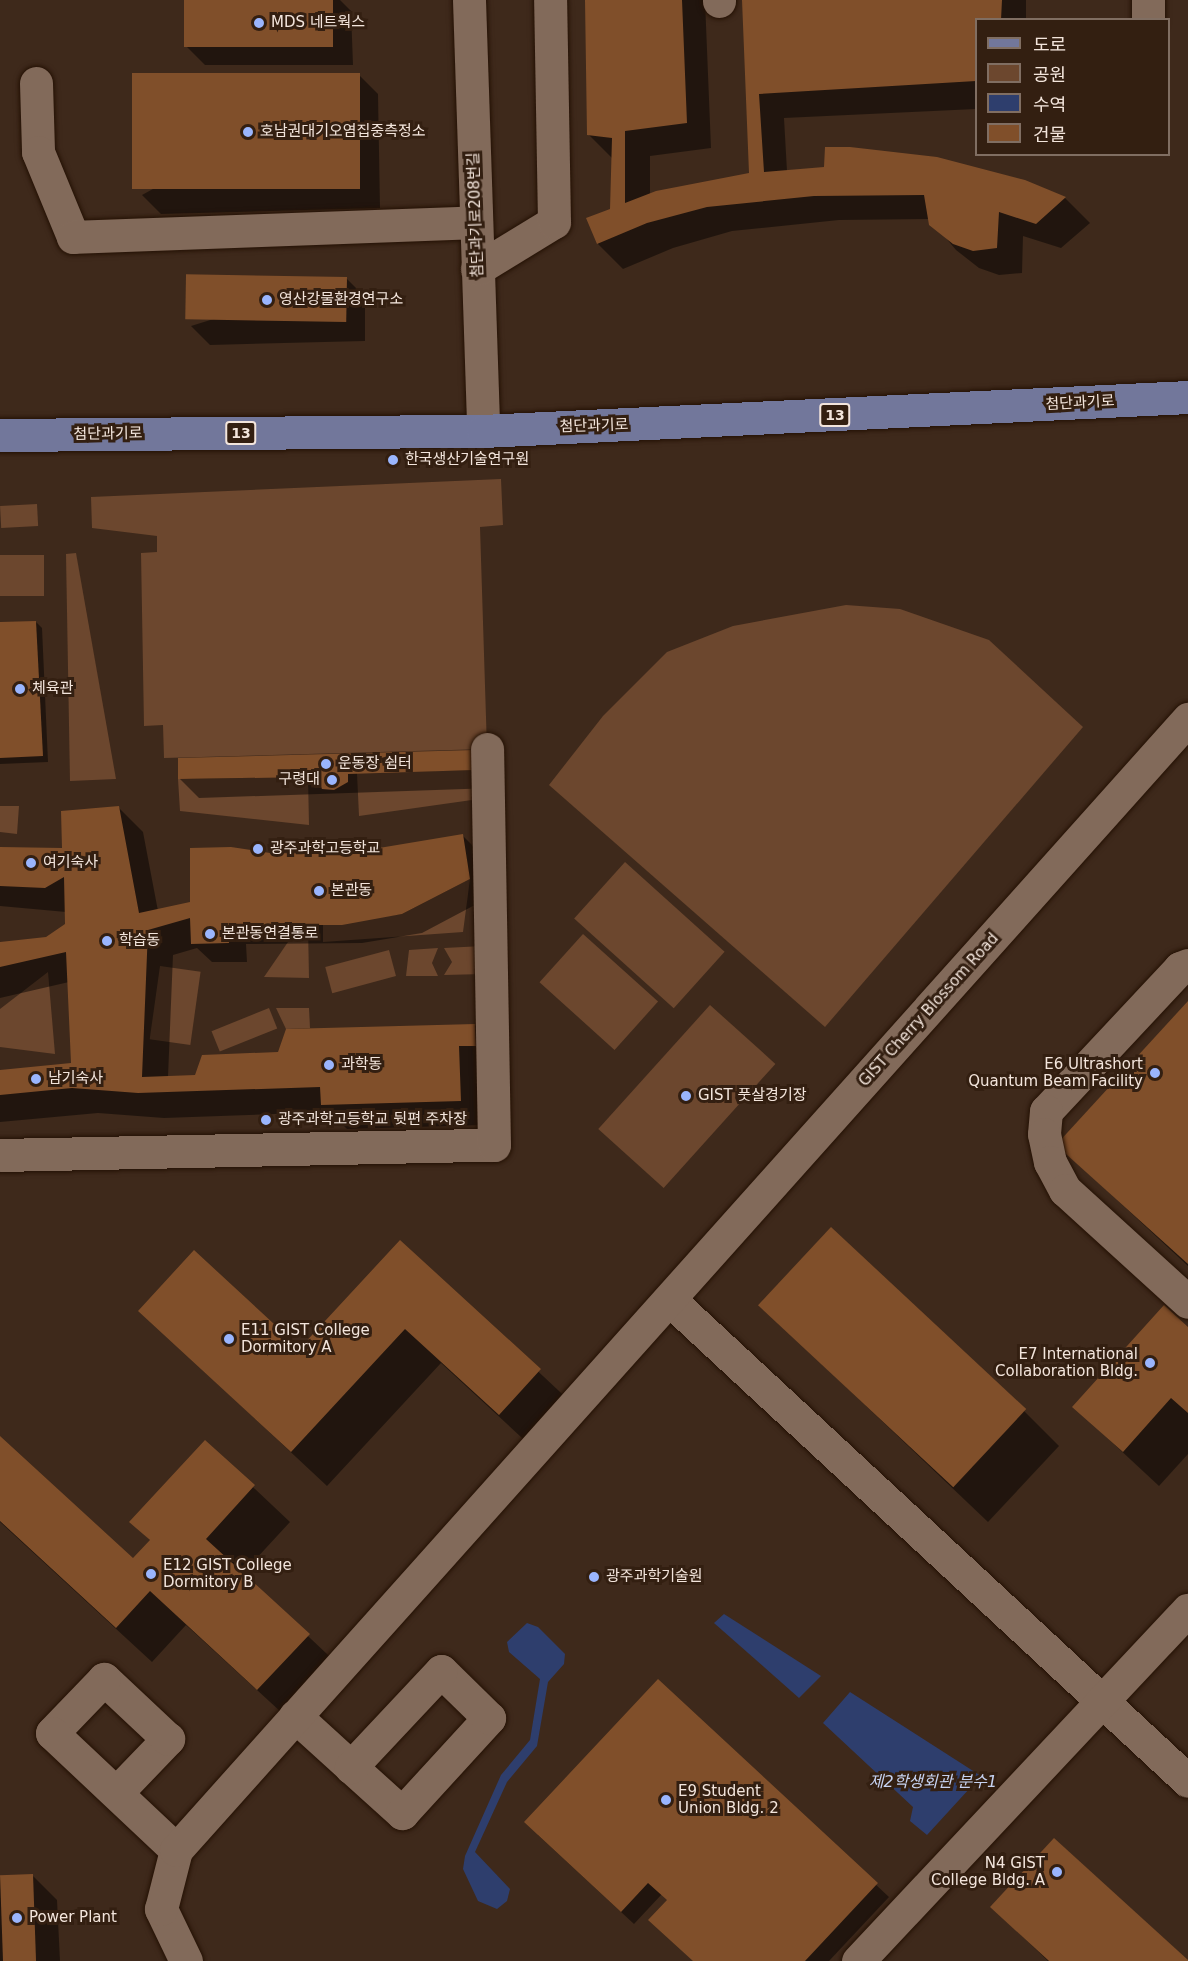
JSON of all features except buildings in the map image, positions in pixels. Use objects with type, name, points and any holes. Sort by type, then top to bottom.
[{"type":"main road","name":"첨단과기로","points":[[0,435],[483,431],[1188,397]]},
{"type":"street","name":"첨단과기로208번길","points":[[469,0],[483,431]]},
{"type":"street","points":[[477,269],[554,222],[550,0]]},
{"type":"street","points":[[1148,0],[1148,18]]},
{"type":"street","points":[[36,83],[39,152],[73,237],[476,222]]},
{"type":"street","name":"GIST Cherry Blossom Road","points":[[176,1850],[1188,719]]},
{"type":"street","points":[[0,1155],[494,1145],[487,749]]},
{"type":"street","points":[[1188,965],[1180,968],[1046,1111],[1044,1134],[1050,1162],[1065,1190],[1188,1302]]},
{"type":"street","points":[[670,1300],[1188,1781]]},
{"type":"street","points":[[858,1961],[1188,1609]]},
{"type":"street","points":[[295,1716],[351,1767]]},
{"type":"street","points":[[117,1792],[176,1850],[161,1909],[186,1961]]},
{"type":"green space","points":[[501,479],[503,525],[480,527],[487,749],[164,758],[163,725],[144,726],[141,553],[157,552],[157,536],[92,528],[91,497]]},
{"type":"green space","points":[[37,504],[38,526],[1,528],[0,506]]},
{"type":"green space","points":[[76,553],[116,779],[70,781],[66,554]]},
{"type":"green space","points":[[0,555],[44,555],[44,596],[0,596]]},
{"type":"green space","points":[[846,605],[900,609],[989,640],[1083,727],[825,1027],[549,785],[603,716],[667,652],[733,626]]},
{"type":"green space","points":[[475,770],[479,799],[359,816],[357,773]]},
{"type":"green space","points":[[308,777],[309,825],[180,811],[178,779]]},
{"type":"green space","points":[[0,806],[19,806],[17,834],[0,832]]},
{"type":"green space","points":[[625,862],[725,952],[674,1008],[574,918]]},
{"type":"green space","points":[[470,879],[463,932],[323,942],[323,925],[402,914]]},
{"type":"green space","points":[[299,926],[308,926],[309,978],[264,977]]},
{"type":"green space","points":[[583,934],[658,1002],[615,1050],[540,982]]},
{"type":"green space","points":[[483,946],[484,974],[444,975],[452,962],[444,948]]},
{"type":"green space","points":[[438,948],[432,963],[438,976],[406,976],[409,950]]},
{"type":"green space","points":[[389,950],[396,976],[332,993],[325,967]]},
{"type":"green space","points":[[160,966],[201,972],[190,1045],[150,1039]]},
{"type":"green space","points":[[48,972],[55,1054],[0,1047],[0,1009]]},
{"type":"green space","name":"GIST 풋살경기장","points":[[710,1005],[775,1064],[664,1188],[598,1129]]},
{"type":"green space","points":[[269,1008],[277,1028],[220,1052],[212,1031]]},
{"type":"green space","points":[[276,1008],[309,1008],[310,1028],[286,1029]]},
{"type":"water","points":[[724,1614],[821,1676],[799,1698],[714,1623]]},
{"type":"water","points":[[527,1623],[538,1627],[565,1654],[564,1664],[548,1682],[537,1746],[507,1782],[475,1852],[510,1889],[507,1901],[497,1909],[478,1901],[463,1869],[465,1856],[501,1775],[530,1740],[540,1679],[509,1652],[507,1642]]},
{"type":"water","name":"제2학생회관 분수1","points":[[850,1692],[981,1776],[927,1835],[910,1821],[913,1807],[823,1723]]},
{"type":"place","name":"MDS 네트웍스","points":[[259,23]]},
{"type":"place","name":"호남권대기오염집중측정소","points":[[248,132]]},
{"type":"place","name":"영산강물환경연구소","points":[[267,300]]},
{"type":"place","name":"한국생산기술연구원","points":[[393,460]]},
{"type":"place","name":"체육관","points":[[20,689]]},
{"type":"place","name":"운동장 쉼터","points":[[326,764]]},
{"type":"place","name":"구령대","points":[[332,780]]},
{"type":"place","name":"광주과학고등학교","points":[[258,849]]},
{"type":"place","name":"여기숙사","points":[[31,863]]},
{"type":"place","name":"본관동","points":[[319,891]]},
{"type":"place","name":"본관동연결통로","points":[[210,934]]},
{"type":"place","name":"학습동","points":[[107,941]]},
{"type":"place","name":"과학동","points":[[329,1065]]},
{"type":"place","name":"E6 Ultrashort Quantum Beam Facility","points":[[1155,1073]]},
{"type":"place","name":"남기숙사","points":[[36,1079]]},
{"type":"place","name":"GIST 풋살경기장","points":[[686,1096]]},
{"type":"place","name":"광주과학고등학교 뒷편 주차장","points":[[266,1120]]},
{"type":"place","name":"E11 GIST College Dormitory A","points":[[229,1339]]},
{"type":"place","name":"E7 International Collaboration Bldg.","points":[[1150,1363]]},
{"type":"place","name":"E12 GIST College Dormitory B","points":[[151,1574]]},
{"type":"place","name":"광주과학기술원","points":[[594,1577]]},
{"type":"place","name":"E9 Student Union Bldg. 2","points":[[666,1800]]},
{"type":"place","name":"N4 GIST College Bldg. A","points":[[1057,1872]]},
{"type":"place","name":"Power Plant","points":[[17,1918]]}]
